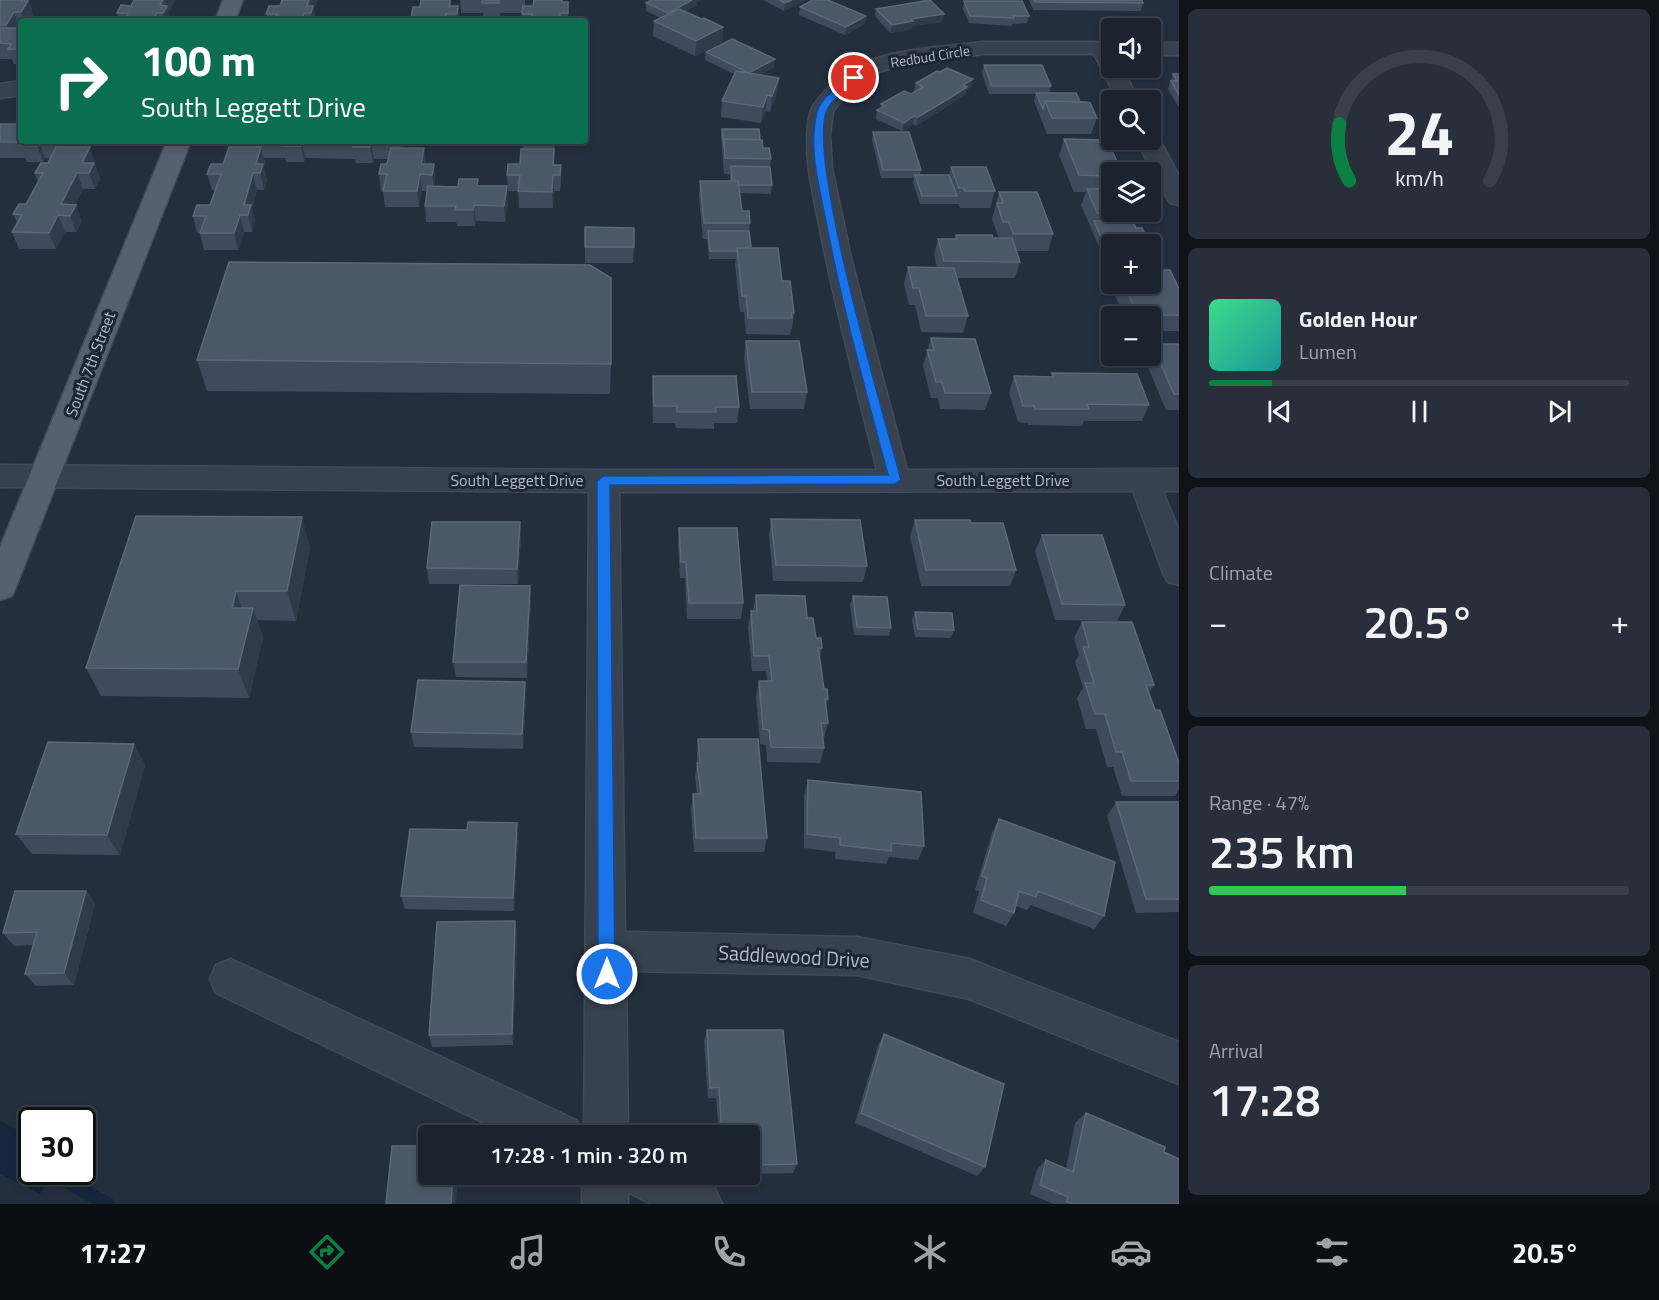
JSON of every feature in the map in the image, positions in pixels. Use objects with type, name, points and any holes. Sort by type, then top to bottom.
[{"type":"main road","points":[[226,18],[232,0]]},
{"type":"main road","name":"South 7th Street","points":[[0,587],[178,144]]},
{"type":"street","name":"Redbud Circle","points":[[895,480],[834,238],[820,168],[819,135],[822,110],[841,87],[867,68],[906,58],[983,48],[1101,48]]},
{"type":"street","points":[[1161,49],[1179,49]]},
{"type":"street","points":[[0,91],[18,88]]},
{"type":"street","points":[[0,108],[18,108]]},
{"type":"street","points":[[1153,150],[1179,198]]},
{"type":"street","name":"South Leggett Drive","points":[[0,476],[604,481],[1179,480]]},
{"type":"street","points":[[1144,480],[1179,573]]},
{"type":"street","points":[[604,481],[606,1125]]},
{"type":"street","name":"Saddlewood Drive","points":[[607,951],[857,956],[970,978],[1179,1063]]},
{"type":"street","points":[[231,978],[537,1125]]},
{"type":"street","points":[[605,1185],[605,1204]]},
{"type":"street","points":[[662,1185],[699,1204]]},
{"type":"water","points":[[0,1121],[18,1130],[18,1183],[0,1174]]},
{"type":"water","points":[[22,1185],[45,1185],[40,1194]]},
{"type":"building","points":[[0,0],[28,1],[21,12],[14,12],[6,25],[0,25]]},
{"type":"building","points":[[134,0],[163,0],[160,5],[167,6],[163,13],[157,13],[154,18],[126,18],[128,13],[117,13],[121,5],[131,6]]},
{"type":"building","points":[[282,0],[309,0],[307,6],[313,6],[311,13],[304,13],[303,18],[275,18],[277,14],[266,14],[269,6],[280,6]]},
{"type":"building","points":[[421,0],[450,0],[449,6],[458,6],[457,14],[446,14],[446,18],[411,18],[413,7],[420,7]]},
{"type":"building","points":[[483,0],[499,0],[499,3],[482,3]]},
{"type":"building","points":[[534,0],[562,0],[562,2],[568,2],[568,13],[560,13],[560,18],[532,18],[532,14],[522,14],[523,6],[533,6]]},
{"type":"building","points":[[651,0],[692,0],[668,13],[646,3]]},
{"type":"building","points":[[813,0],[828,0],[866,16],[846,27],[800,7]]},
{"type":"building","points":[[930,0],[944,14],[911,19],[913,21],[892,25],[876,9]]},
{"type":"building","points":[[1034,0],[1142,0],[1143,3],[1035,2]]},
{"type":"building","points":[[964,1],[1022,1],[1029,16],[1013,16],[1014,18],[970,16]]},
{"type":"building","points":[[679,9],[723,27],[696,41],[654,21]]},
{"type":"building","points":[[0,28],[18,28],[18,49],[8,49],[11,44],[0,43]]},
{"type":"building","points":[[732,39],[775,59],[749,73],[706,52]]},
{"type":"building","points":[[984,65],[1042,65],[1051,86],[992,86]]},
{"type":"building","points":[[947,68],[973,79],[963,85],[967,87],[904,123],[877,110],[885,106],[881,104],[904,91],[911,94],[923,87],[916,83]]},
{"type":"building","points":[[736,71],[779,78],[772,96],[767,95],[763,107],[722,101]]},
{"type":"building","points":[[1173,74],[1179,74],[1179,95],[1171,81],[1177,81]]},
{"type":"building","points":[[1036,93],[1076,93],[1080,102],[1045,101],[1043,109]]},
{"type":"building","points":[[1045,101],[1090,103],[1097,118],[1052,118]]},
{"type":"building","points":[[0,124],[18,124],[18,142],[0,142]]},
{"type":"building","points":[[722,129],[759,129],[760,140],[724,139],[724,147]]},
{"type":"building","points":[[873,132],[909,132],[921,170],[883,170]]},
{"type":"building","points":[[724,139],[762,140],[763,148],[769,148],[771,159],[725,158]]},
{"type":"building","points":[[1064,139],[1101,140],[1101,150],[1112,150],[1117,162],[1101,162],[1101,176],[1079,175]]},
{"type":"building","points":[[21,144],[38,144],[37,146]]},
{"type":"building","points":[[283,144],[302,144],[301,146],[282,146]]},
{"type":"building","points":[[354,144],[371,144],[370,147],[353,147]]},
{"type":"building","points":[[56,147],[90,147],[82,163],[94,163],[89,173],[77,173],[61,204],[76,205],[70,216],[58,215],[49,233],[12,232],[22,215],[13,214],[19,204],[26,204],[43,173],[35,173],[41,163],[48,163]]},
{"type":"building","points":[[229,147],[261,147],[256,164],[263,164],[260,173],[253,173],[244,205],[251,205],[248,215],[240,215],[234,233],[200,233],[206,216],[193,216],[197,205],[210,205],[221,174],[207,174],[211,164],[223,164]]},
{"type":"building","points":[[391,148],[424,148],[421,164],[434,164],[432,175],[420,174],[417,191],[383,191],[387,174],[379,174],[381,164],[387,164]]},
{"type":"building","points":[[521,149],[554,149],[553,165],[561,165],[560,175],[553,175],[552,192],[518,191],[520,175],[507,175],[508,164],[520,164]]},
{"type":"building","points":[[731,166],[770,167],[772,185],[738,185],[738,181],[732,181]]},
{"type":"building","points":[[951,167],[986,167],[995,191],[965,191],[959,188]]},
{"type":"building","points":[[915,175],[949,175],[957,196],[922,196]]},
{"type":"building","points":[[459,179],[478,179],[477,186],[507,186],[504,206],[474,205],[473,210],[455,210],[456,206],[425,206],[428,186],[458,187]]},
{"type":"building","points":[[700,181],[738,181],[742,211],[749,211],[750,223],[704,223]]},
{"type":"building","points":[[1087,189],[1101,189],[1101,213],[1097,213]]},
{"type":"building","points":[[999,192],[1037,192],[1053,234],[1013,234],[1009,222],[1003,222],[997,203],[1003,203]]},
{"type":"building","points":[[1094,221],[1133,222],[1136,228],[1142,228],[1145,234],[1101,234],[1101,237]]},
{"type":"building","points":[[585,227],[634,228],[634,247],[585,247]]},
{"type":"building","points":[[708,231],[749,231],[751,246],[737,248],[736,251],[710,251]]},
{"type":"building","points":[[956,235],[992,235],[993,238],[1012,238],[1020,262],[944,261],[938,239],[957,239]]},
{"type":"building","points":[[737,248],[778,248],[782,281],[790,281],[794,313],[791,313],[792,318],[748,318],[746,296],[742,296]]},
{"type":"building","points":[[229,262],[590,265],[611,278],[611,364],[197,360]]},
{"type":"building","points":[[908,267],[954,268],[968,316],[926,316],[919,288],[913,288]]},
{"type":"building","points":[[1161,270],[1170,270],[1179,289],[1179,315],[1161,315],[1161,306],[1133,306],[1128,294],[1161,294]]},
{"type":"building","points":[[931,338],[975,339],[991,393],[945,393],[942,382],[936,382],[927,350],[934,350]]},
{"type":"building","points":[[746,341],[799,341],[807,392],[752,392]]},
{"type":"building","points":[[1161,344],[1179,344],[1179,394],[1174,394],[1161,364]]},
{"type":"building","points":[[1052,373],[1137,374],[1149,405],[1087,404],[1089,409],[1035,409],[1034,406],[1023,406],[1014,376],[1054,377]]},
{"type":"building","points":[[653,376],[736,376],[739,407],[715,407],[716,412],[677,412],[677,406],[654,406]]},
{"type":"building","points":[[136,516],[302,517],[287,591],[236,591],[232,608],[253,608],[238,669],[86,668]]},
{"type":"building","points":[[771,519],[860,520],[867,566],[776,565]]},
{"type":"building","points":[[915,520],[970,520],[971,523],[1003,523],[1016,570],[926,570]]},
{"type":"building","points":[[432,522],[520,522],[517,569],[427,568]]},
{"type":"building","points":[[679,528],[737,528],[743,603],[689,603],[686,562],[681,562]]},
{"type":"building","points":[[1042,535],[1102,535],[1125,605],[1062,604]]},
{"type":"building","points":[[460,585],[530,586],[526,662],[453,662]]},
{"type":"building","points":[[756,595],[805,596],[807,618],[813,618],[816,638],[821,638],[822,648],[818,648],[824,689],[827,689],[828,699],[825,699],[828,723],[821,723],[824,748],[771,747],[769,730],[763,729],[759,681],[772,681],[769,656],[754,656],[751,611],[757,611]]},
{"type":"building","points":[[853,596],[887,597],[891,628],[857,627]]},
{"type":"building","points":[[915,612],[952,613],[954,630],[918,629]]},
{"type":"building","points":[[1082,622],[1132,622],[1154,685],[1146,685],[1155,710],[1160,710],[1179,763],[1179,781],[1131,781],[1122,752],[1116,752],[1105,714],[1095,714],[1085,683],[1094,683],[1083,647],[1089,647]]},
{"type":"building","points":[[418,680],[525,682],[522,734],[411,732]]},
{"type":"building","points":[[698,739],[758,739],[767,838],[696,838],[693,794],[701,794],[697,763],[700,763]]},
{"type":"building","points":[[48,742],[134,744],[107,835],[16,834]]},
{"type":"building","points":[[808,780],[921,792],[924,846],[891,843],[891,851],[840,845],[840,838],[807,834]]},
{"type":"building","points":[[1116,802],[1179,802],[1179,899],[1146,899]]},
{"type":"building","points":[[999,819],[1115,862],[1104,916],[1038,891],[1036,897],[1019,891],[1014,913],[981,900],[987,878],[982,876]]},
{"type":"building","points":[[468,822],[517,823],[513,898],[401,896],[410,829],[467,830]]},
{"type":"building","points":[[15,891],[86,891],[64,973],[25,974],[37,932],[3,933]]},
{"type":"building","points":[[515,921],[512,1034],[429,1035],[437,922]]},
{"type":"building","points":[[707,1030],[783,1030],[797,1164],[760,1165],[760,1125],[721,1125],[719,1087],[710,1088]]},
{"type":"building","points":[[884,1034],[1004,1084],[985,1167],[861,1113]]},
{"type":"building","points":[[1086,1113],[1165,1147],[1164,1152],[1179,1159],[1179,1204],[1073,1204],[1067,1202],[1068,1197],[1040,1185],[1046,1160],[1073,1172]]},
{"type":"building","points":[[392,1146],[418,1146],[418,1185],[452,1185],[451,1204],[386,1204]]},
{"type":"waterway","points":[[74,1185],[108,1204]]},
{"type":"route","points":[[607,974],[604,481],[895,480],[839,262],[820,168],[819,135],[822,110],[841,87],[854,78]]}]
